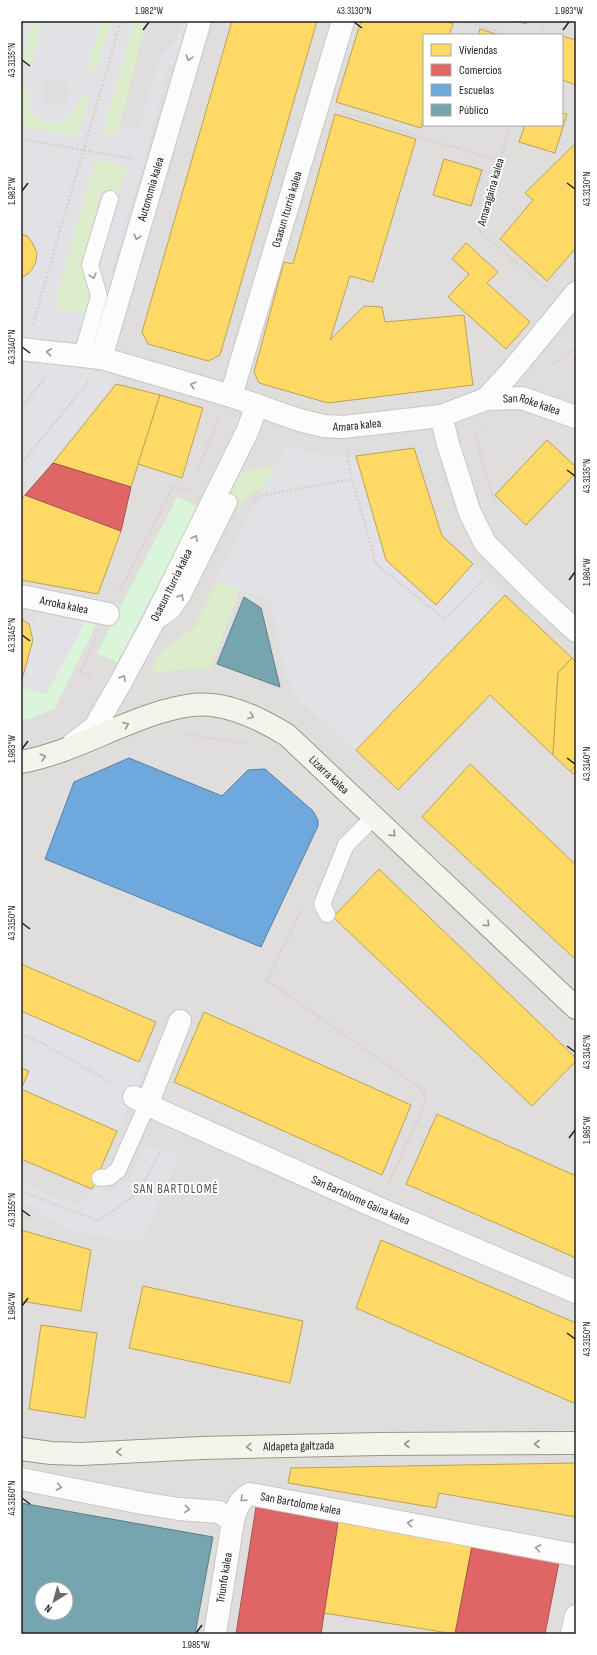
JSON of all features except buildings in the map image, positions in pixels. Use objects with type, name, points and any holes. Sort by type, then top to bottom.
[{"type":"street","name":"Autonomia kalea","points":[[101,358],[200,21]]},
{"type":"street","name":"Osasun Iturria kalea","points":[[231,396],[343,21]]},
{"type":"street","points":[[486,399],[510,373],[576,293]]},
{"type":"street","name":"Amara kalea","points":[[21,349],[101,358],[231,396],[299,420],[324,426],[344,427],[441,416],[486,399]]},
{"type":"street","name":"San Roke kalea","points":[[486,399],[522,398],[576,417]]},
{"type":"street","name":"Osasun Iturria kalea","points":[[64,750],[80,740],[95,727],[153,622],[248,432],[256,406]]},
{"type":"street","points":[[441,416],[448,444],[470,513],[485,543],[538,596],[576,631]]},
{"type":"street","name":"Arroka kalea","points":[[21,596],[108,614]]},
{"type":"street","name":"Lizarra kalea","points":[[21,762],[49,756],[148,716],[178,707],[211,705],[236,711],[264,721],[287,735],[375,816],[576,1008]]},
{"type":"street","points":[[140,1101],[180,1021]]},
{"type":"street","name":"San Bartolome Gaina kalea","points":[[140,1101],[378,1208],[576,1292]]},
{"type":"street","name":"Aldapeta galtzada","points":[[21,1449],[50,1453],[81,1454],[201,1448],[378,1444],[576,1443]]},
{"type":"street","points":[[21,1479],[142,1503],[179,1509],[219,1512],[233,1521]]},
{"type":"street","name":"San Bartolome kalea","points":[[233,1521],[237,1507],[242,1500],[250,1494],[258,1494],[576,1555]]},
{"type":"street","name":"Triunfo kalea","points":[[215,1634],[233,1521]]},
{"type":"street","points":[[572,1634],[576,1616]]},
{"type":"lane","points":[[79,355],[85,345],[99,296],[90,264],[110,199]]},
{"type":"lane","points":[[153,622],[172,611],[183,595],[229,502]]},
{"type":"lane","points":[[328,914],[322,904],[346,845],[375,816]]},
{"type":"lane","points":[[100,1178],[109,1177],[118,1170],[140,1101]]},
{"type":"path","points":[[33,324],[121,21]]},
{"type":"path","points":[[463,21],[506,34]]},
{"type":"path","points":[[540,34],[544,21]]},
{"type":"path","points":[[342,111],[500,162]]},
{"type":"path","name":"Amaragaina kalea","points":[[511,126],[478,230],[551,292]]},
{"type":"path","points":[[21,139],[136,160]]},
{"type":"path","points":[[21,464],[92,377],[101,358]]},
{"type":"path","points":[[198,470],[220,415],[201,402],[203,388]]},
{"type":"path","points":[[485,427],[475,435],[497,510]]},
{"type":"path","points":[[346,448],[352,479],[376,564],[445,619],[486,576]]},
{"type":"path","points":[[247,506],[259,496],[352,479]]},
{"type":"path","points":[[81,671],[108,614],[173,487],[189,491],[192,484]]},
{"type":"path","points":[[179,733],[253,745]]},
{"type":"path","points":[[301,911],[267,980],[424,1091],[425,1103],[378,1208]]},
{"type":"path","points":[[21,1034],[44,1044],[140,1101]]},
{"type":"shaded area","points":[[21,21],[576,21],[576,1634],[21,1634]]},
{"type":"shaded area","points":[[21,21],[30,21],[24,60],[33,62],[42,21],[101,21],[87,70],[96,72],[112,21],[134,21],[102,133],[117,136],[120,125],[139,129],[160,55],[176,41],[182,21],[192,21],[179,66],[169,64],[144,161],[111,272],[118,274],[101,322],[107,297],[106,288],[99,276],[97,265],[126,166],[95,160],[54,308],[88,315],[72,367],[118,376],[116,384],[21,500],[21,278],[28,274],[33,268],[37,253],[32,242],[27,236],[21,234],[21,126],[78,136],[91,97],[82,95],[72,113],[61,121],[46,123],[33,115],[27,101],[28,86],[21,85]],"holes":[[[57,77],[62,79],[67,84],[69,91],[66,101],[54,105],[45,101],[42,97],[41,90],[46,81]]]},
{"type":"shaded area","points":[[286,446],[330,457],[356,456],[386,560],[435,605],[473,564],[505,595],[356,750],[298,700],[284,671],[270,600],[214,581]]},
{"type":"shaded area","points":[[41,613],[85,622],[46,694],[21,687],[33,640],[29,624]]},
{"type":"shaded area","points":[[21,1011],[147,1066],[117,1131],[21,1089],[29,1071],[21,1068]]},
{"type":"shaded area","points":[[145,1146],[179,1155],[141,1243],[69,1230],[21,1201],[21,1183],[79,1207],[92,1189],[107,1191],[124,1183],[130,1176]]},
{"type":"green space","points":[[30,21],[42,21],[34,62],[24,60]]},
{"type":"green space","points":[[101,21],[112,21],[96,72],[87,70]]},
{"type":"green space","points":[[134,21],[147,21],[117,136],[102,133]]},
{"type":"green space","points":[[21,85],[29,86],[27,101],[33,115],[77,105],[82,95],[91,97],[78,136],[21,126]]},
{"type":"green space","points":[[95,160],[126,166],[118,197],[101,192],[83,265],[84,277],[90,292],[91,302],[88,315],[54,308]]},
{"type":"green space","points":[[288,463],[294,482],[257,490],[239,507],[222,497],[233,479],[247,471]]},
{"type":"green space","points":[[177,497],[198,507],[117,663],[97,653]]},
{"type":"green space","points":[[215,583],[242,585],[210,669],[151,673],[157,657],[168,645],[196,625]]},
{"type":"green space","points":[[85,622],[96,625],[55,708],[30,719],[21,719],[21,687],[46,694]]},
{"type":"district","name":"SAN BARTOLOMÉ","points":[[176,1189]]}]
